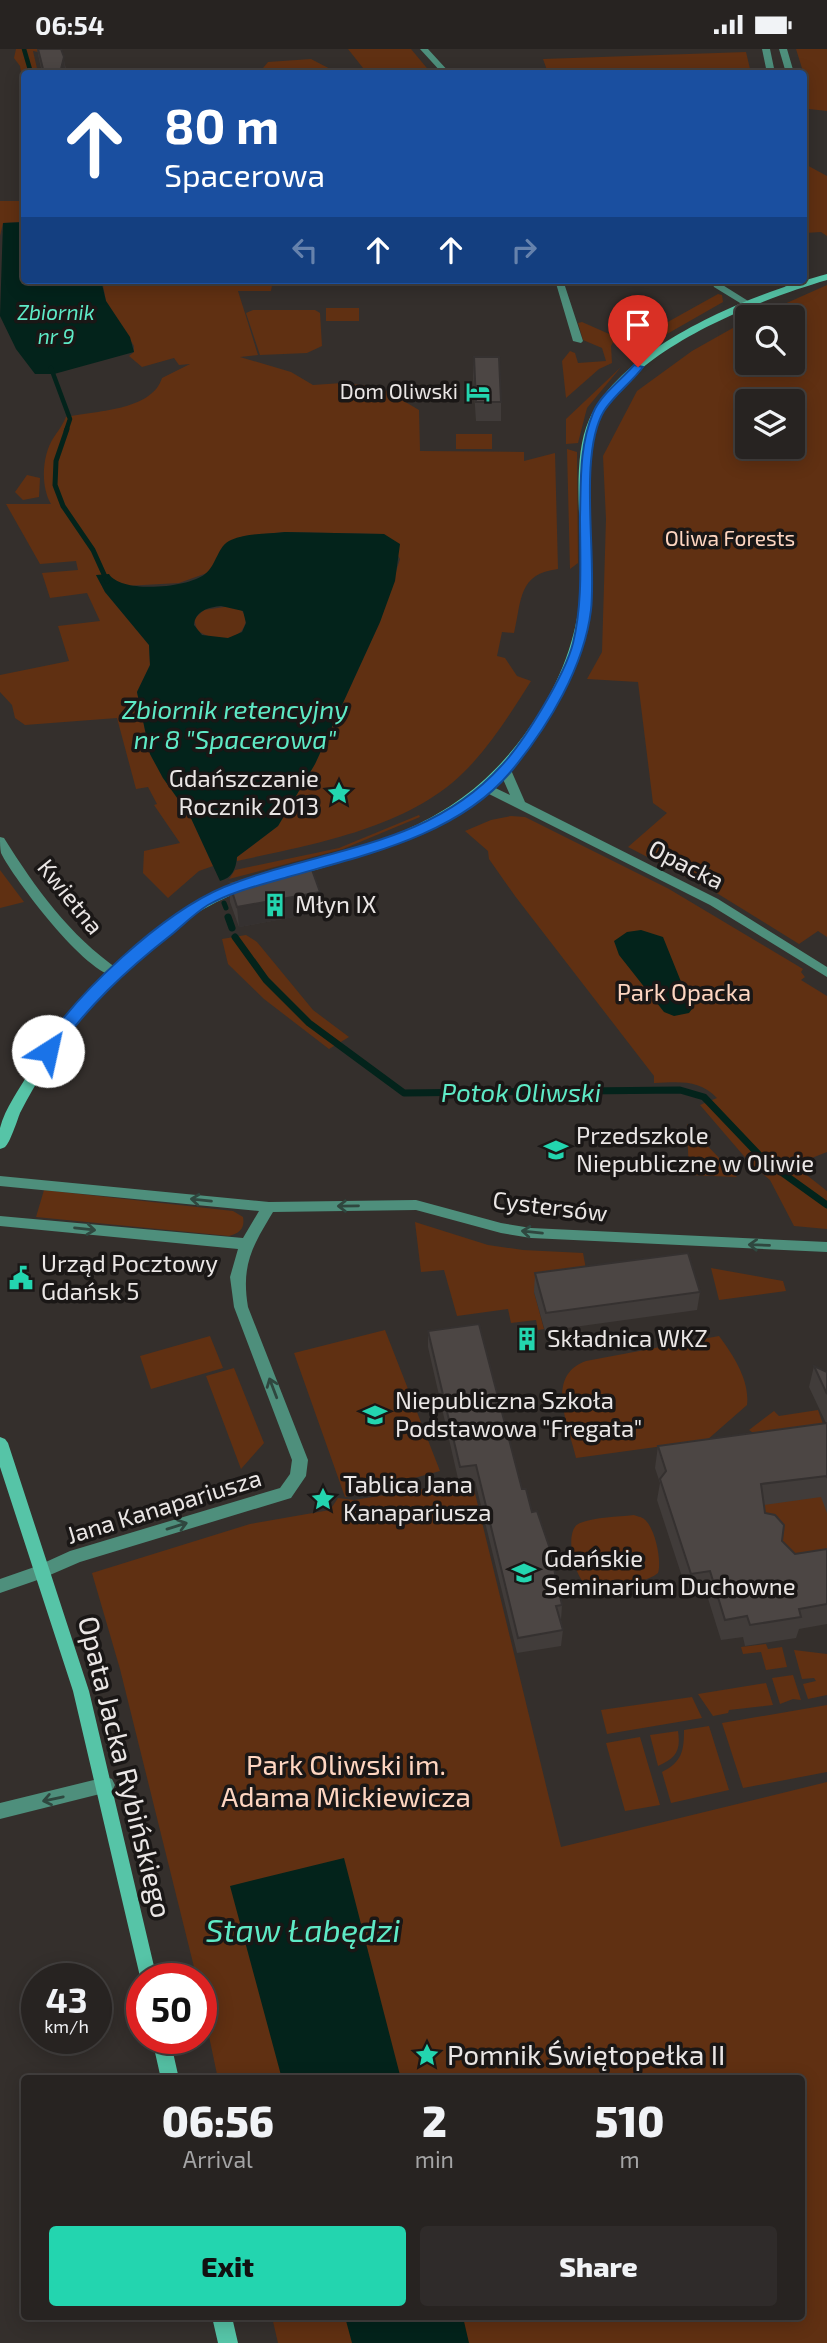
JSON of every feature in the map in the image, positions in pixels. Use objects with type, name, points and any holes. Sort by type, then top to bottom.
[{"type":"main road","points":[[807,283],[827,277]]},
{"type":"main road","points":[[272,878],[417,831],[460,808],[487,788],[505,770],[540,723],[579,646],[585,608],[587,447],[599,410],[638,367],[665,348],[748,304],[802,284]]},
{"type":"main road","points":[[0,1145],[37,1067],[70,1019],[114,972],[190,910],[231,889],[258,882]]},
{"type":"main road","name":"Opata Jacka Rybińskiego","points":[[0,1443],[81,1691],[106,1786],[145,1963]]},
{"type":"main road","points":[[164,2054],[169,2075]]},
{"type":"main road","points":[[223,2320],[228,2343]]},
{"type":"street","points":[[424,49],[443,70]]},
{"type":"street","points":[[766,49],[770,70]]},
{"type":"street","points":[[783,49],[789,70]]},
{"type":"street","points":[[560,284],[578,341]]},
{"type":"street","points":[[717,284],[748,304]]},
{"type":"street","points":[[787,284],[792,287]]},
{"type":"street","points":[[505,770],[520,804]]},
{"type":"street","name":"Opacka","points":[[487,788],[714,902],[827,973]]},
{"type":"street","name":"Kwietna","points":[[0,841],[41,902],[87,954],[114,972]]},
{"type":"street","name":"Cystersów","points":[[0,1181],[29,1181],[269,1207],[416,1205],[501,1228],[531,1233],[827,1247]]},
{"type":"street","points":[[0,1221],[246,1244],[269,1207]]},
{"type":"street","name":"Jana Kanapariusza","points":[[0,1586],[76,1556],[285,1493],[299,1476],[300,1459],[241,1307],[235,1281],[246,1244]]},
{"type":"street","points":[[0,1811],[106,1786]]},
{"type":"green space","points":[[16,49],[42,49],[43,53],[33,51],[37,70],[21,72],[14,58]]},
{"type":"green space","points":[[348,49],[411,49],[428,70],[365,70]]},
{"type":"green space","points":[[796,49],[827,49],[827,111],[809,109],[807,70],[803,70]]},
{"type":"green space","points":[[746,52],[750,70],[547,70],[543,59]]},
{"type":"green space","points":[[311,59],[332,70],[261,70],[268,62]]},
{"type":"green space","points":[[807,165],[827,176],[827,236],[821,232],[807,233]]},
{"type":"green space","points":[[0,201],[21,201],[21,222],[3,223],[0,236]]},
{"type":"green space","points":[[103,284],[272,284],[271,291],[238,291],[258,355],[240,357],[291,372],[313,385],[342,383],[380,387],[419,410],[420,451],[524,452],[524,461],[555,453],[558,569],[535,576],[529,582],[521,599],[514,633],[502,632],[497,656],[505,658],[517,676],[531,681],[486,748],[445,789],[390,819],[329,840],[237,861],[237,857],[278,826],[315,764],[380,622],[400,559],[384,534],[285,532],[244,536],[207,573],[179,583],[125,586],[110,577],[96,575],[105,592],[149,645],[150,665],[137,692],[150,754],[190,816],[213,866],[199,871],[168,898],[143,873],[144,851],[180,843],[154,805],[157,804],[148,787],[136,789],[117,718],[25,725],[15,718],[12,705],[0,692],[0,675],[69,661],[58,626],[100,621],[87,593],[50,598],[42,573],[78,570],[76,561],[40,564],[6,504],[51,504],[44,482],[46,457],[51,442],[66,417],[106,411],[134,403],[156,389],[162,378],[190,364],[179,365],[174,358],[142,367],[129,356],[134,352],[134,346],[106,301]]},
{"type":"green space","name":"Oliwa Forests","points":[[827,285],[827,937],[818,931],[799,944],[715,892],[628,847],[667,813],[653,803],[638,682],[587,679],[602,652],[606,519],[603,456],[637,391],[692,351],[735,327],[735,375],[805,375],[805,305],[782,305]]},
{"type":"green space","points":[[718,294],[722,295],[723,302],[632,354],[631,347],[639,338]]},
{"type":"green space","points":[[326,308],[359,308],[359,321],[326,321]]},
{"type":"green space","points":[[253,310],[315,310],[320,313],[322,346],[307,353],[260,355],[246,313]]},
{"type":"green space","points":[[582,322],[616,337],[611,346],[612,363],[599,369],[566,398],[562,361],[570,351],[575,353],[578,363],[606,361],[602,348],[583,340],[578,323]]},
{"type":"green space","points":[[621,367],[587,408],[578,443],[566,444],[566,419]]},
{"type":"green space","points":[[456,434],[492,434],[492,449],[456,449]]},
{"type":"green space","points":[[567,449],[577,452],[578,563],[570,569]]},
{"type":"green space","points":[[27,475],[40,478],[39,497],[23,500],[15,492]]},
{"type":"green space","points":[[231,606],[240,608],[246,617],[241,632],[228,638],[220,638],[197,630],[194,619],[204,610]]},
{"type":"green space","points":[[419,815],[420,817],[343,849],[229,879],[235,870],[339,848]]},
{"type":"green space","name":"Park Opacka","points":[[511,816],[525,817],[669,889],[803,969],[801,972],[805,977],[801,980],[827,996],[827,1152],[794,1165],[827,1191],[827,1229],[794,1226],[770,1180],[749,1162],[700,1105],[717,1098],[710,1092],[688,1083],[654,1083],[654,1076],[515,896],[489,859],[488,851],[465,831],[491,820]]},
{"type":"green space","points":[[0,870],[24,902],[0,908]]},
{"type":"green space","points":[[246,935],[257,942],[313,1010],[349,1037],[329,1049],[264,999],[228,964],[222,939]]},
{"type":"green space","points":[[687,1124],[737,1177],[689,1175]]},
{"type":"green space","points":[[44,1190],[233,1211],[243,1217],[243,1224],[239,1232],[229,1236],[36,1217]]},
{"type":"green space","points":[[415,1222],[488,1245],[583,1253],[589,1285],[534,1292],[544,1329],[538,1330],[536,1320],[511,1323],[508,1309],[457,1316],[444,1270],[421,1272]]},
{"type":"green space","points":[[711,1268],[783,1281],[786,1291],[719,1300]]},
{"type":"green space","points":[[385,1330],[440,1471],[345,1497],[294,1353]]},
{"type":"green space","points":[[210,1336],[223,1368],[151,1389],[140,1356]]},
{"type":"green space","points":[[719,1336],[743,1377],[747,1405],[707,1440],[576,1458],[563,1403],[566,1378],[573,1368],[586,1361]]},
{"type":"green space","points":[[234,1368],[264,1443],[241,1469],[206,1376]]},
{"type":"green space","points":[[818,1410],[827,1435],[766,1442],[749,1430],[774,1411],[779,1416]]},
{"type":"green space","name":"Park Oliwski im. Adama Mickiewicza","points":[[472,1481],[561,1847],[827,1782],[827,2343],[278,2343],[273,2320],[805,2320],[805,2075],[217,2075],[213,2054],[217,2054],[217,1963],[193,1963],[120,1669],[92,1573],[250,1524],[330,1510],[338,1498],[354,1500]]},
{"type":"green space","points":[[822,1496],[827,1511],[827,1569],[816,1571],[738,1507]]},
{"type":"green space","points":[[634,1515],[648,1523],[654,1536],[658,1553],[658,1573],[623,1585],[601,1587],[586,1584],[578,1572],[572,1553],[572,1534],[575,1527],[593,1519]]},
{"type":"green space","points":[[766,1644],[768,1649],[782,1647],[787,1667],[766,1670],[761,1652],[743,1654],[741,1647]]},
{"type":"green space","points":[[794,1650],[827,1654],[827,1695],[808,1699],[803,1684],[816,1681],[814,1678],[802,1679]]},
{"type":"green space","points":[[793,1675],[801,1700],[793,1699],[780,1704],[772,1678]]},
{"type":"green space","points":[[766,1683],[773,1705],[729,1710],[728,1713],[713,1716],[698,1694]]},
{"type":"green space","points":[[692,1697],[702,1718],[607,1734],[601,1710]]},
{"type":"green space","points":[[827,1705],[827,1772],[743,1788],[722,1723]]},
{"type":"green space","points":[[709,1726],[729,1790],[671,1803],[662,1772],[678,1760],[684,1730]]},
{"type":"green space","points":[[678,1731],[679,1744],[676,1753],[658,1766],[650,1735]]},
{"type":"green space","points":[[640,1737],[660,1805],[625,1811],[606,1743]]},
{"type":"water","name":"Zbiornik nr 9","points":[[21,222],[21,284],[102,284],[106,301],[130,337],[134,352],[54,374],[35,374],[16,349],[0,316],[3,223]]},
{"type":"water","name":"Zbiornik retencyjny nr 8 \"Spacerowa\"","points":[[285,532],[384,534],[400,544],[395,581],[380,622],[315,764],[278,826],[237,857],[233,872],[220,881],[190,816],[150,754],[137,692],[150,665],[149,645],[105,592],[96,575],[109,574],[116,580],[140,586],[185,583],[205,574],[226,543],[231,540]],"holes":[[[221,606],[243,611],[246,623],[242,632],[228,638],[202,635],[194,625],[197,616],[212,607]]]},
{"type":"water","points":[[641,930],[663,937],[692,1009],[689,1013],[674,1016],[664,1012],[619,955],[614,941],[627,932]]},
{"type":"water","name":"Staw Łabędzi","points":[[344,1858],[400,2075],[281,2075],[230,1886]]},
{"type":"water","points":[[346,2320],[464,2320],[469,2343],[352,2343]]},
{"type":"building","points":[[38,49],[61,49],[64,57],[61,69],[66,70],[43,70]]},
{"type":"building","points":[[474,357],[499,357],[501,402],[476,402]]},
{"type":"building","points":[[301,865],[302,869],[311,867],[320,892],[237,907],[229,882]]},
{"type":"building","points":[[688,1253],[700,1292],[546,1313],[535,1273]]},
{"type":"building","points":[[479,1324],[522,1489],[526,1489],[532,1512],[537,1511],[549,1546],[562,1605],[556,1606],[563,1630],[518,1638],[476,1465],[460,1467],[428,1331]]},
{"type":"building","points":[[814,1366],[827,1372],[827,1394]]},
{"type":"building","points":[[827,1423],[827,1477],[761,1484],[765,1513],[775,1515],[784,1525],[782,1541],[795,1554],[827,1549],[827,1604],[799,1609],[801,1617],[750,1625],[747,1616],[725,1620],[710,1571],[691,1574],[660,1479],[666,1471],[658,1446]]},
{"type":"waterway","name":"Potok Oliwski","points":[[24,49],[30,70]]},
{"type":"waterway","name":"Potok Oliwski","points":[[51,368],[70,419],[66,431]]},
{"type":"waterway","name":"Potok Oliwski","points":[[67,429],[56,461],[55,485],[63,506],[93,550],[107,581]]},
{"type":"waterway","name":"Potok Oliwski","points":[[224,903],[226,908]]},
{"type":"waterway","name":"Potok Oliwski","points":[[228,917],[232,928]]},
{"type":"waterway","name":"Potok Oliwski","points":[[235,937],[266,980],[309,1023],[404,1093],[680,1090],[704,1097],[763,1159],[827,1205]]},
{"type":"place","name":"Dom Oliwski","points":[[478,392]]},
{"type":"place","name":"Gdańszczanie Rocznik 2013","points":[[339,793]]},
{"type":"place","name":"Młyn IX","points":[[275,905]]},
{"type":"place","name":"Przedszkole Niepubliczne w Oliwie","points":[[556,1150]]},
{"type":"place","name":"Urząd Pocztowy Gdańsk 5","points":[[21,1278]]},
{"type":"place","name":"Składnica WKZ","points":[[527,1339]]},
{"type":"place","name":"Niepubliczna Szkoła Podstawowa \"Fregata\"","points":[[375,1415]]},
{"type":"place","name":"Tablica Jana Kanapariusza","points":[[323,1499]]},
{"type":"place","name":"Gdańskie Seminarium Duchowne","points":[[524,1573]]},
{"type":"place","name":"Pomnik Świętopełka II","points":[[427,2055]]},
{"type":"route","points":[[48,1051],[70,1019],[114,972],[190,910],[231,889],[312,867],[417,831],[460,808],[487,788],[508,767],[540,723],[579,646],[587,574],[587,447],[599,410],[609,395],[638,367]]}]
